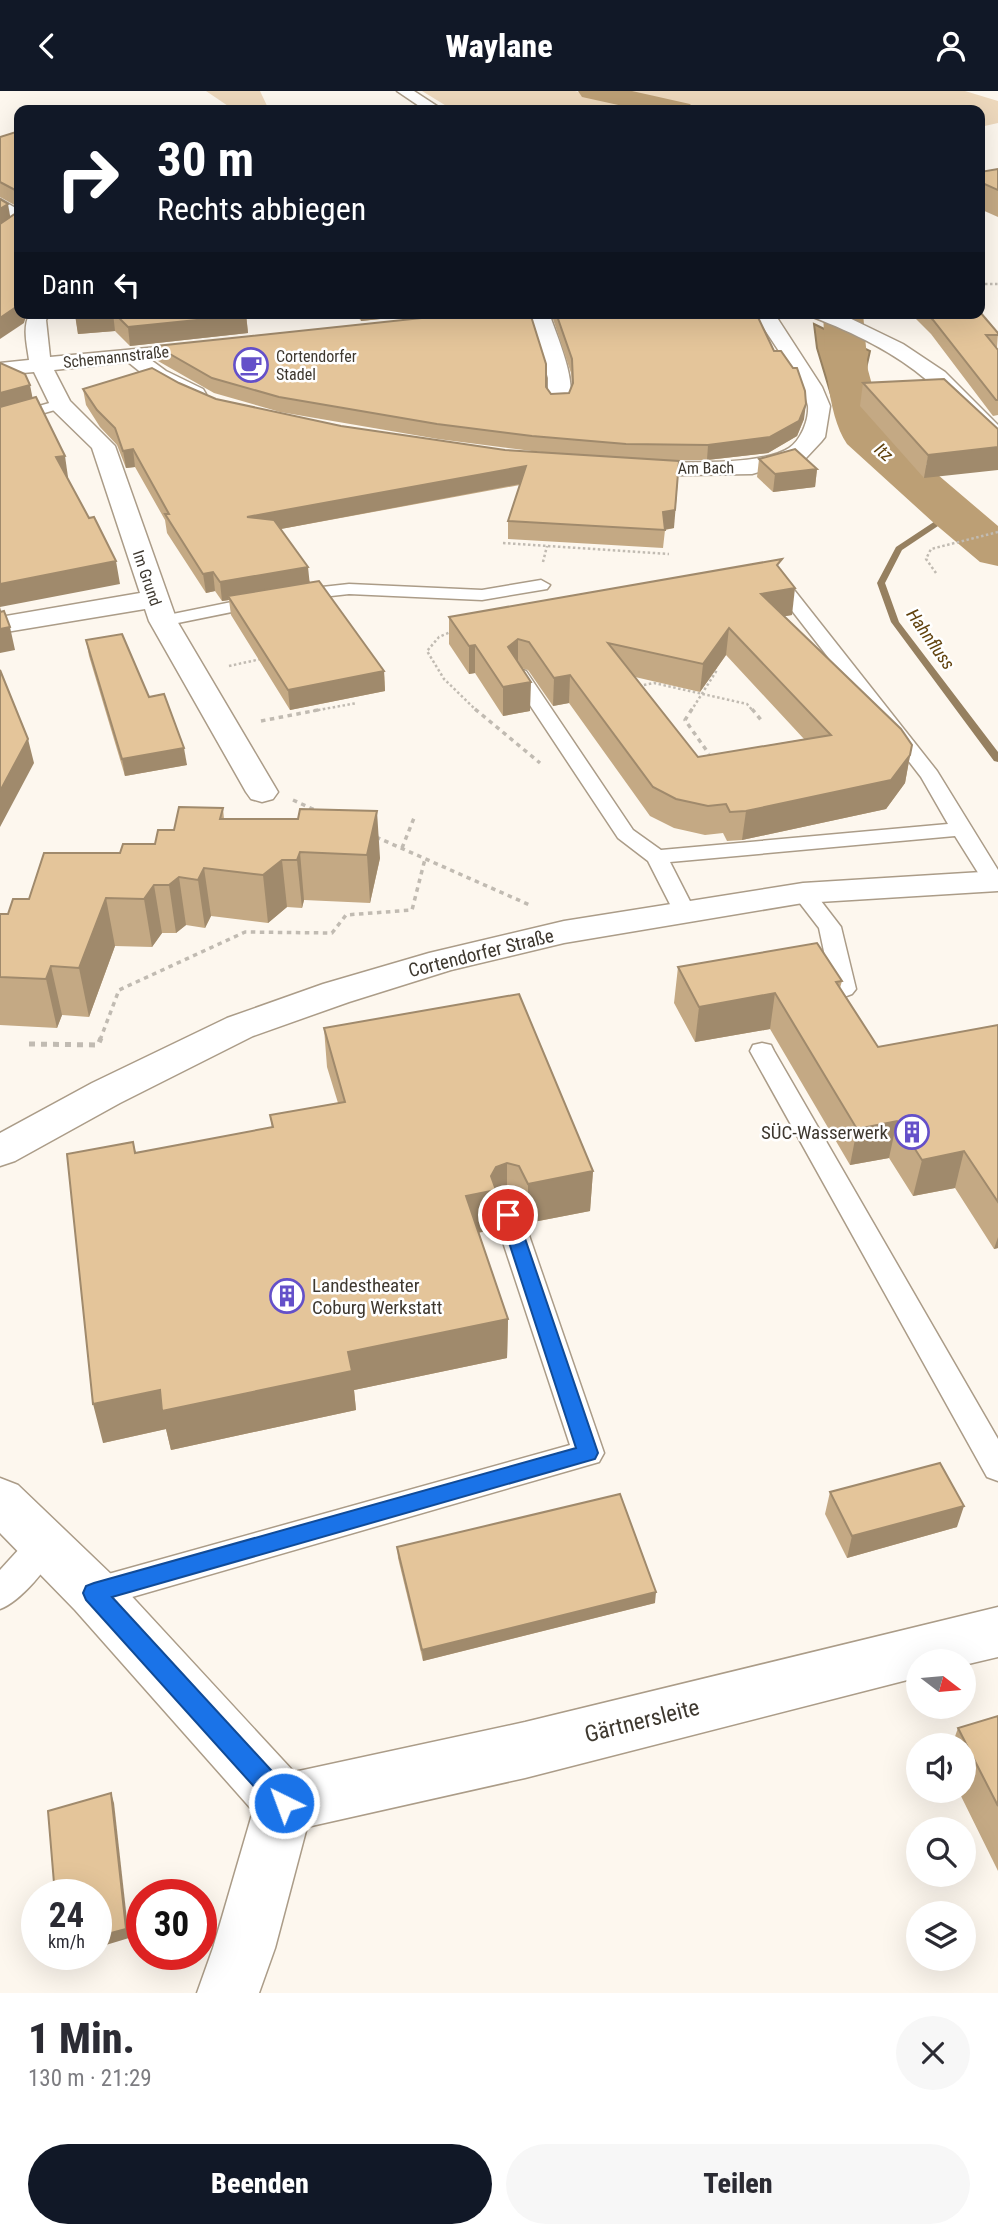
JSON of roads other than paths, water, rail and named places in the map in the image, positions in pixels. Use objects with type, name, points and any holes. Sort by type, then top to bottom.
[{"type":"street","points":[[404,91],[427,105]]},
{"type":"street","points":[[0,204],[14,220]]},
{"type":"street","name":"Im Grund","points":[[37,319],[36,338],[41,365],[60,404],[103,446],[158,610],[262,792]]},
{"type":"street","points":[[540,319],[559,379],[559,401]]},
{"type":"street","name":"Am Bach","points":[[605,469],[733,468],[784,459],[798,453],[813,437],[819,406],[811,387],[768,319]]},
{"type":"street","points":[[834,319],[885,343],[937,377],[998,438]]},
{"type":"street","name":"Schemannstraße","points":[[0,369],[174,351]]},
{"type":"street","points":[[133,356],[158,376],[218,404]]},
{"type":"street","points":[[0,625],[158,610]]},
{"type":"street","name":"Cortendorfer Straße","points":[[0,1151],[106,1093],[240,1027],[336,993],[442,961],[564,932],[803,893],[997,882]]},
{"type":"street","points":[[0,1500],[43,1546],[94,1593],[284,1803],[244,1948],[228,1993]]},
{"type":"street","name":"Gärtnersleite","points":[[284,1803],[525,1750],[998,1632]]},
{"type":"lane","points":[[0,422],[60,404]]},
{"type":"lane","points":[[158,610],[349,589],[482,595],[541,585]]},
{"type":"lane","points":[[785,590],[930,775],[961,829],[997,882]]},
{"type":"lane","points":[[519,675],[625,834],[657,857],[684,911]]},
{"type":"lane","points":[[657,857],[961,829]]},
{"type":"lane","points":[[803,893],[830,927],[844,989]]},
{"type":"lane","points":[[762,1051],[998,1468]]},
{"type":"lane","points":[[94,1593],[588,1453],[508,1215]]},
{"type":"lane","points":[[0,1594],[43,1546]]},
{"type":"waterway","name":"Itz","points":[[592,91],[657,105]]},
{"type":"waterway","name":"Itz","points":[[843,319],[847,370],[863,434],[952,514],[998,551]]},
{"type":"waterway","name":"Hahnfluss","points":[[952,514],[899,549],[881,583],[895,622],[998,759]]},
{"type":"place","name":"Cortendorfer Stadel","points":[[251,365]]},
{"type":"place","name":"SÜC-Wasserwerk","points":[[912,1132]]},
{"type":"place","name":"Landestheater Coburg Werkstatt","points":[[287,1296]]}]
